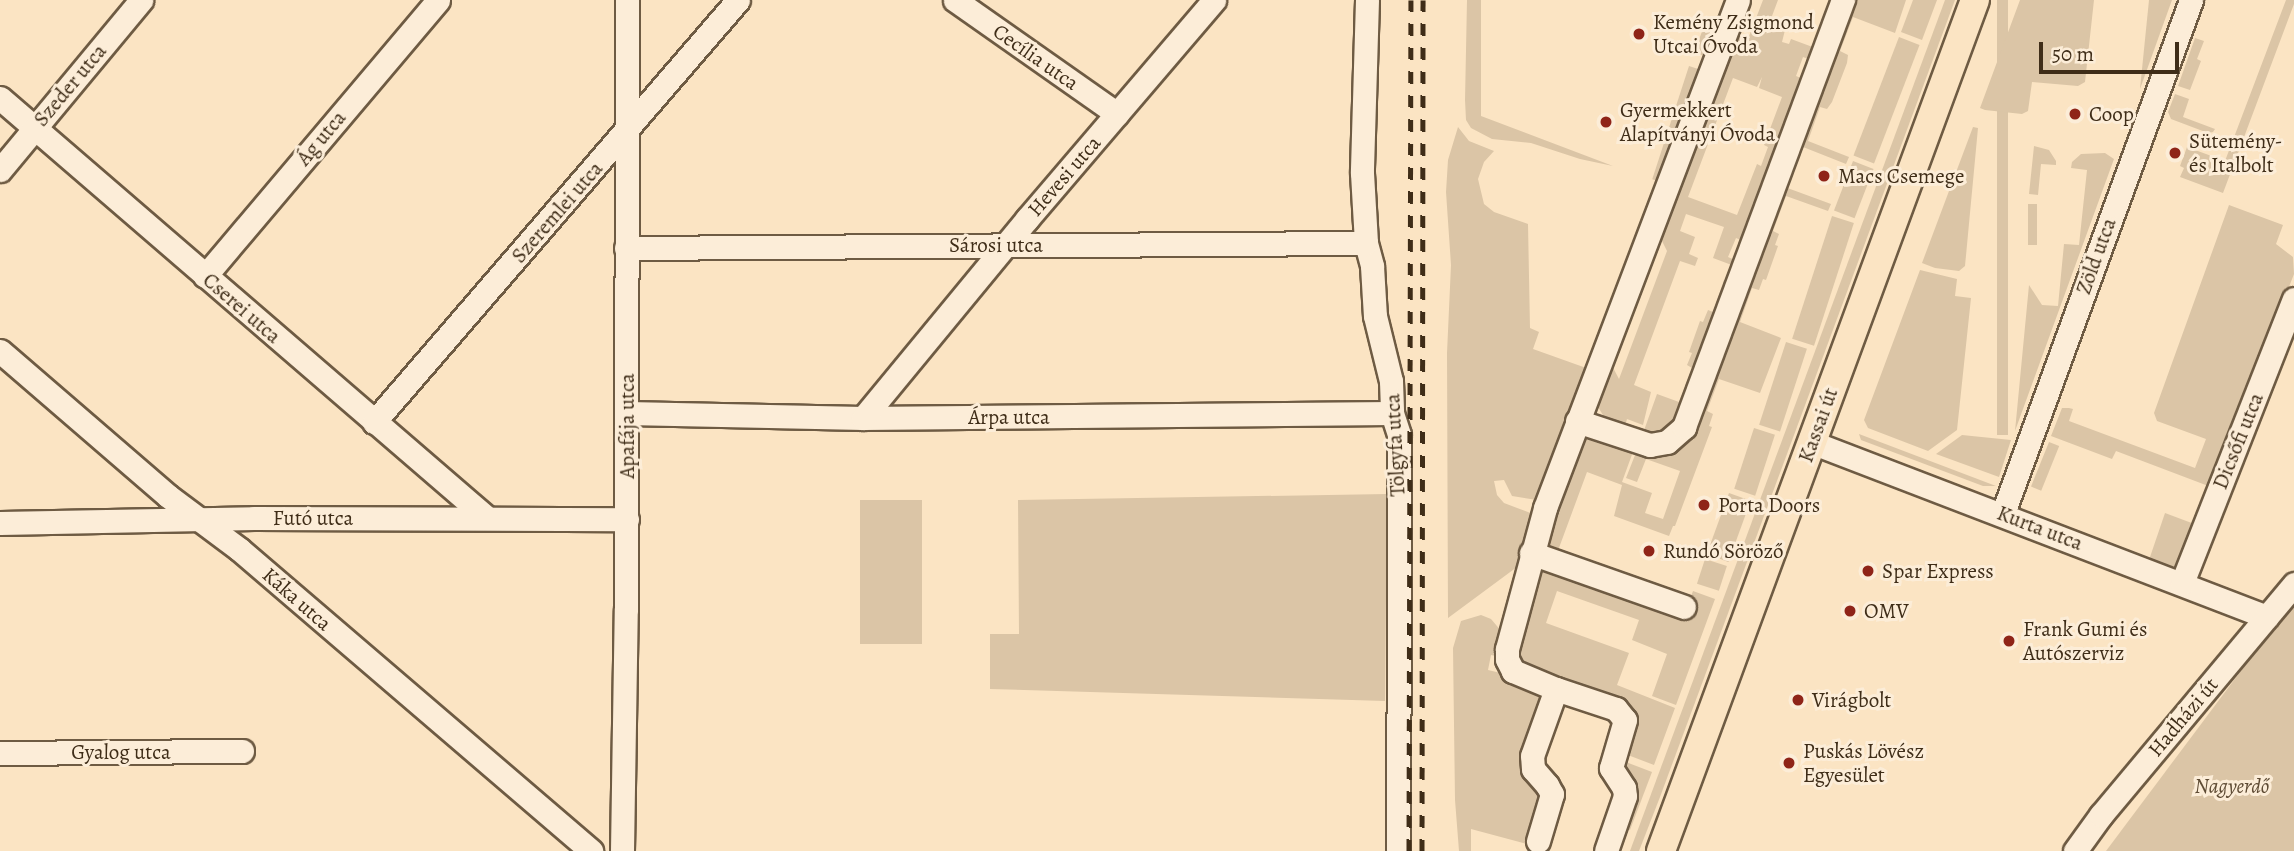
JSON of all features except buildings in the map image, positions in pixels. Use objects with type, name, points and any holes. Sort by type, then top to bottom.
[{"type":"main road","name":"Kassai út","points":[[1661,851],[1975,0]]},
{"type":"street","name":"Szeder utca","points":[[0,170],[141,0]]},
{"type":"street","name":"Ág utca","points":[[205,276],[438,0]]},
{"type":"street","name":"Apafája utca","points":[[622,851],[627,519],[627,0]]},
{"type":"street","name":"Szeremlei utca","points":[[374,422],[627,132],[738,0]]},
{"type":"street","name":"Cecília utca","points":[[955,0],[1117,114]]},
{"type":"street","name":"Hevesi utca","points":[[863,418],[1214,0]]},
{"type":"street","name":"Tölgyfa utca","points":[[1367,0],[1362,173],[1366,243],[1372,266],[1375,316],[1391,381],[1392,413],[1399,435],[1398,851]]},
{"type":"street","points":[[1606,851],[1625,796],[1624,788],[1611,768],[1625,720],[1616,709],[1517,674],[1507,659],[1531,553],[1577,421],[1738,0]]},
{"type":"street","points":[[1577,421],[1650,444],[1667,442],[1684,427],[1843,0]]},
{"type":"street","name":"Zöld utca","points":[[2003,513],[2191,0]]},
{"type":"street","name":"Cserei utca","points":[[0,97],[486,517]]},
{"type":"street","name":"Sárosi utca","points":[[626,248],[1366,243]]},
{"type":"street","name":"Dicsőfi utca","points":[[2182,583],[2294,299]]},
{"type":"street","name":"Káka utca","points":[[0,351],[168,496],[239,549],[591,851]]},
{"type":"street","name":"Árpa utca","points":[[627,414],[863,418],[1392,413]]},
{"type":"street","name":"Kurta utca","points":[[1811,442],[2003,513],[2267,617]]},
{"type":"street","name":"Futó utca","points":[[0,523],[486,517],[627,519]]},
{"type":"street","points":[[1531,553],[1684,607]]},
{"type":"street","name":"Hadházi út","points":[[2075,851],[2294,584]]},
{"type":"street","points":[[1538,841],[1552,794],[1548,785],[1532,768],[1532,756],[1556,688]]},
{"type":"street","name":"Gyalog utca","points":[[0,753],[242,751]]},
{"type":"green space","points":[[1467,0],[1481,0],[1481,116],[1613,166],[1580,159],[1531,143],[1492,139],[1471,128],[1466,120],[1465,100]]},
{"type":"green space","points":[[1763,0],[1778,0],[1769,24],[1785,30],[1782,42],[1789,44],[1791,39],[1818,49],[1814,61],[1803,57],[1796,76],[1806,80],[1746,242],[1736,238],[1728,257],[1739,262],[1737,267],[1713,258],[1724,227],[1686,214],[1680,231],[1695,237],[1689,254],[1698,258],[1695,266],[1680,261],[1634,385],[1651,392],[1643,425],[1627,419],[1624,430],[1606,420],[1598,407],[1597,399],[1609,360],[1619,379],[1667,251],[1657,231],[1734,34],[1748,39]],"holes":[[[1762,77],[1759,88],[1782,97],[1764,145],[1768,147],[1761,166],[1757,164],[1737,215],[1688,197],[1733,78],[1757,87]]]},
{"type":"green space","points":[[1851,0],[1906,0],[1895,33],[1853,17],[1840,51],[1848,55],[1847,63],[1832,102],[1827,109],[1820,107],[1808,141],[1849,157],[1846,164],[1798,145]]},
{"type":"green space","points":[[1913,0],[1937,0],[1922,40],[1901,32]]},
{"type":"green space","points":[[1945,0],[1955,0],[1660,797],[1639,851],[1630,851]]},
{"type":"green space","points":[[1997,0],[2008,0],[2008,435],[1997,435]]},
{"type":"green space","points":[[2020,0],[2094,0],[2085,82],[2078,86],[2032,82],[2028,111],[2022,114],[1985,110],[1980,108]]},
{"type":"green space","points":[[2149,0],[2172,0],[2140,89]]},
{"type":"green space","points":[[2286,0],[2294,0],[2294,4],[2223,193],[2180,177],[2184,168],[2180,166],[2187,147],[2225,161]]},
{"type":"green space","points":[[1705,24],[1715,31],[1709,58],[1694,52]]},
{"type":"green space","points":[[1899,37],[1920,45],[1874,163],[1853,156]]},
{"type":"green space","points":[[2195,38],[2204,41],[2197,59],[2201,61],[2190,90],[2178,86]]},
{"type":"green space","points":[[1689,66],[1704,71],[1667,184],[1652,179]]},
{"type":"green space","points":[[2175,94],[2189,99],[2183,117],[2215,129],[2213,132],[2208,133],[2171,119],[2168,112]]},
{"type":"green space","points":[[1458,127],[1469,141],[1494,151],[1484,162],[1478,179],[1484,204],[1494,212],[1528,224],[1530,328],[1539,332],[1533,349],[1589,369],[1537,500],[1512,496],[1504,480],[1494,481],[1497,495],[1504,503],[1533,514],[1521,564],[1448,618],[1447,353],[1451,265],[1446,192],[1448,160]]},
{"type":"green space","points":[[1973,127],[1978,128],[1965,266],[1959,271],[1935,268],[1922,263]]},
{"type":"green space","points":[[2034,146],[2049,150],[2056,161],[2056,165],[2041,164],[2038,195],[2029,194]]},
{"type":"green space","points":[[2105,153],[2114,159],[2015,431],[2029,285],[2042,305],[2058,306],[2064,244],[2079,245],[2087,170],[2071,168],[2072,162],[2081,154]]},
{"type":"green space","points":[[1853,161],[1874,169],[1855,218],[1834,210]]},
{"type":"green space","points":[[1782,186],[1831,204],[1828,211],[1786,196],[1773,231],[1779,234],[1775,245],[1778,246],[1766,280],[1763,279],[1759,290],[1752,288],[1740,322],[1781,338],[1760,393],[1719,379],[1707,411],[1713,414],[1709,426],[1712,427],[1669,536],[1614,516],[1622,485],[1587,472],[1556,556],[1544,545],[1576,447],[1588,435],[1634,449],[1622,482],[1652,493],[1645,513],[1663,519],[1680,471],[1646,459],[1637,482],[1626,478],[1637,450],[1661,451]]},
{"type":"green space","points":[[2028,204],[2037,204],[2037,245],[2028,245]]},
{"type":"green space","points":[[2229,205],[2283,225],[2276,244],[2293,257],[2294,274],[2211,487],[2116,451],[2112,459],[2051,436],[2062,408],[2069,408],[2073,409],[2069,421],[2195,468],[2206,439],[2157,421],[2154,413]]},
{"type":"green space","points":[[1832,216],[1854,223],[1814,346],[1792,339]]},
{"type":"green space","points":[[1920,270],[1957,279],[1955,296],[1971,298],[1957,430],[1928,451],[1868,428],[1864,420]]},
{"type":"green space","points":[[1724,280],[1731,283],[1671,431],[1642,436],[1657,394],[1679,402],[1692,368],[1687,365],[1692,353],[1689,352],[1700,321],[1703,322],[1708,310],[1713,312]]},
{"type":"green space","points":[[1786,342],[1807,349],[1780,432],[1759,425]]},
{"type":"green space","points":[[1754,428],[1775,435],[1755,496],[1734,489]]},
{"type":"green space","points":[[1859,434],[1996,486],[1983,486],[1861,440]]},
{"type":"green space","points":[[1962,435],[2011,440],[1999,477],[1936,454]]},
{"type":"green space","points":[[2049,442],[2059,446],[2041,491],[2031,487]]},
{"type":"green space","points":[[1729,493],[1751,501],[1728,562],[1707,554]]},
{"type":"green space","points":[[1387,494],[1385,701],[990,689],[990,634],[1019,634],[1018,500]]},
{"type":"green space","points":[[860,500],[922,500],[922,644],[860,644]]},
{"type":"green space","points":[[2165,513],[2197,525],[2180,564],[2175,567],[2149,560]]},
{"type":"green space","points":[[1705,559],[1727,566],[1719,591],[1697,584]]},
{"type":"green space","points":[[1542,567],[1685,613],[1693,591],[1715,599],[1676,705],[1652,696],[1667,654],[1632,640],[1639,620],[1557,591],[1546,623],[1629,653],[1617,685],[1675,708],[1654,765],[1620,752],[1628,730],[1513,662],[1533,573]]},
{"type":"green space","name":"Nagyerdő","points":[[2294,603],[2294,851],[2106,851],[2270,632]]},
{"type":"green space","points":[[1481,615],[1491,619],[1502,632],[1500,657],[1491,655],[1488,670],[1509,675],[1544,697],[1529,751],[1544,786],[1531,845],[1471,829],[1471,851],[1459,851],[1455,800],[1453,648],[1461,621]]},
{"type":"green space","points":[[1618,759],[1652,772],[1630,830],[1619,826]]},
{"type":"railway","points":[[1409,851],[1411,0]]},
{"type":"railway","points":[[1422,851],[1423,0]]},
{"type":"place","name":"Kemény Zsigmond Utcai Óvoda","points":[[1639,34]]},
{"type":"place","name":"Coop","points":[[2075,114]]},
{"type":"place","name":"Gyermekkert Alapítványi Óvoda","points":[[1606,122]]},
{"type":"place","name":"Sütemény- és Italbolt","points":[[2175,153]]},
{"type":"place","name":"Macs Csemege","points":[[1824,176]]},
{"type":"place","name":"Porta Doors","points":[[1704,505]]},
{"type":"place","name":"Rundó Söröző","points":[[1649,551]]},
{"type":"place","name":"Spar Express","points":[[1868,571]]},
{"type":"place","name":"OMV","points":[[1850,611]]},
{"type":"place","name":"Frank Gumi és Autószerviz","points":[[2009,641]]},
{"type":"place","name":"Virágbolt","points":[[1798,700]]},
{"type":"place","name":"Puskás Lövész Egyesület","points":[[1789,763]]}]
